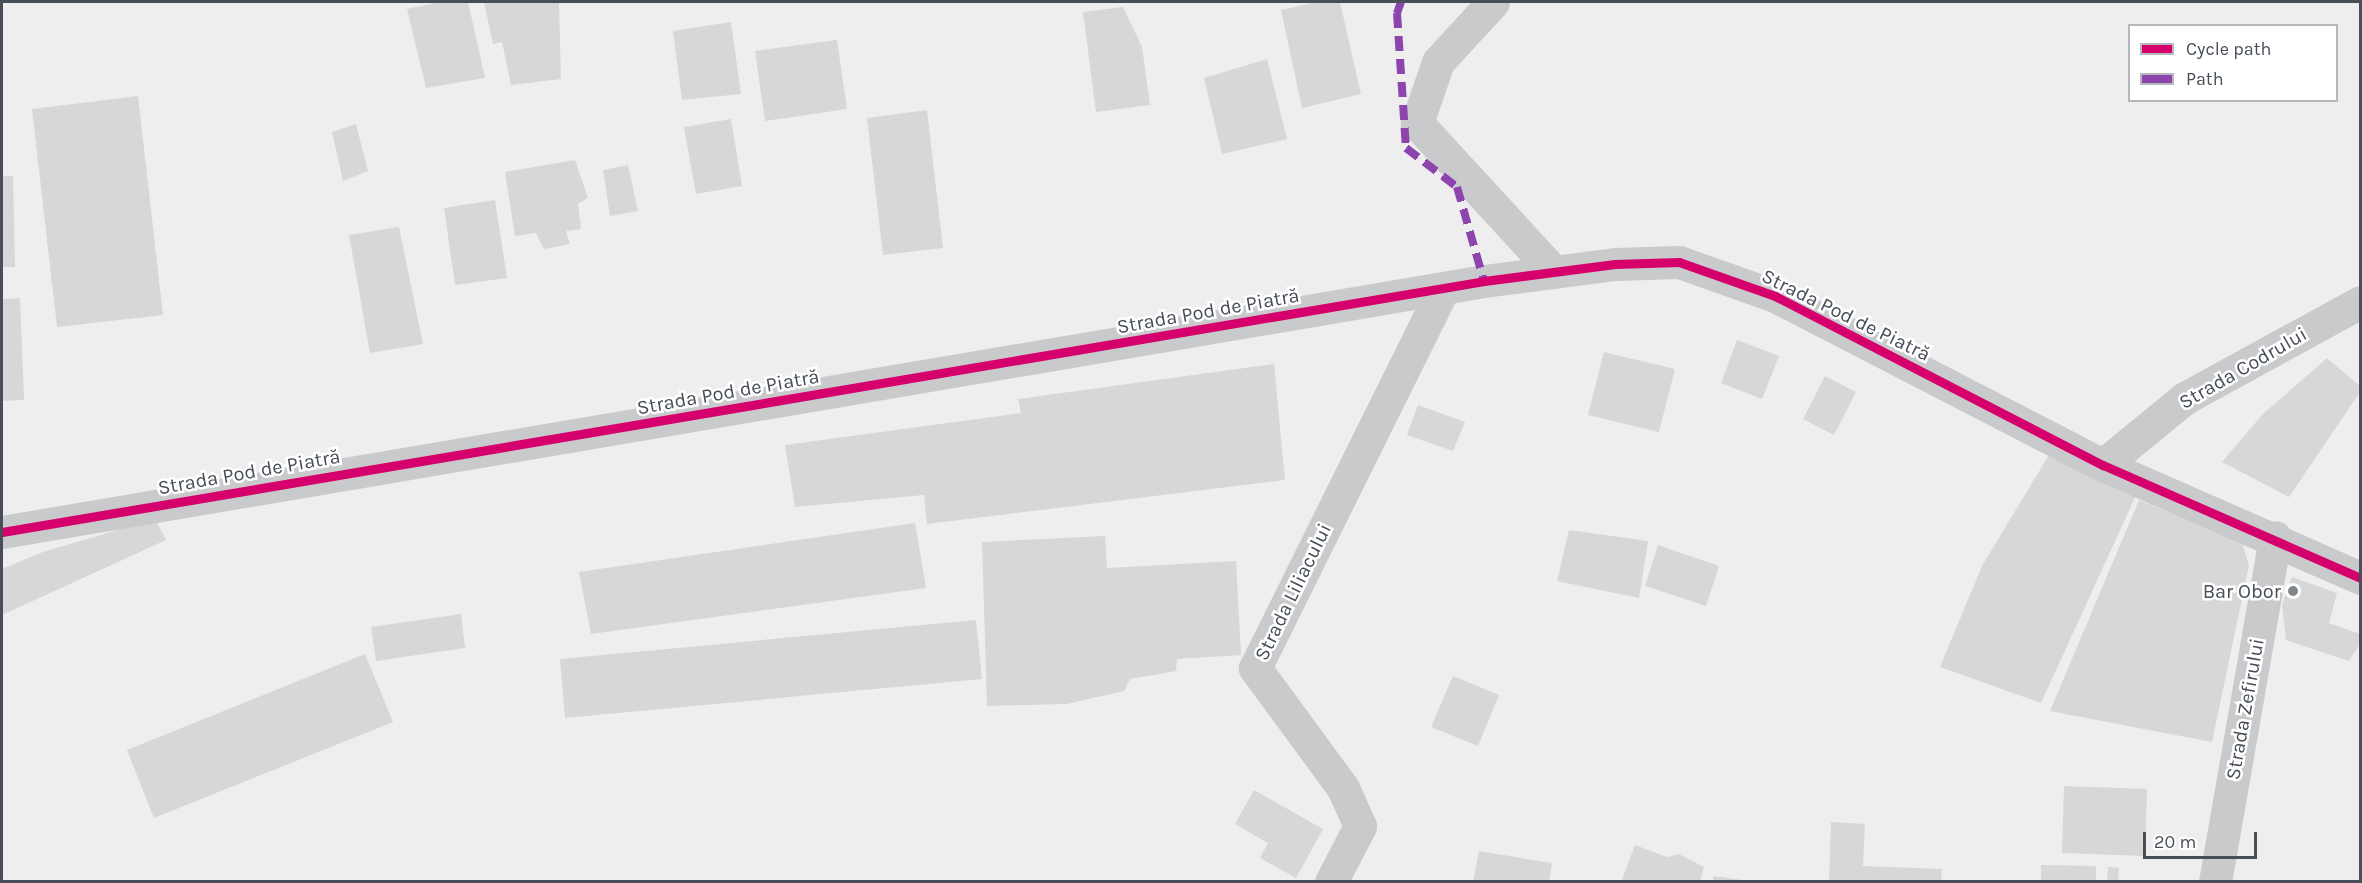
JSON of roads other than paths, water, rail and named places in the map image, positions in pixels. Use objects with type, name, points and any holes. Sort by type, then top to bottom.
[{"type":"street","points":[[1493,2],[1438,62],[1417,123],[1554,272]]},
{"type":"street","name":"Strada Pod de Piatră","points":[[2,532],[1554,272],[1615,264],[1679,262],[1775,296],[2103,465],[2275,537],[2361,578]]},
{"type":"street","name":"Strada Liliacului","points":[[1331,882],[1360,826],[1343,788],[1255,668],[1443,290]]},
{"type":"street","name":"Strada Codrului","points":[[2103,465],[2185,398],[2361,302]]},
{"type":"street","name":"Strada Zefirului","points":[[2215,882],[2275,537]]},
{"type":"place","name":"Bar Obor","points":[[2293,591]]}]
